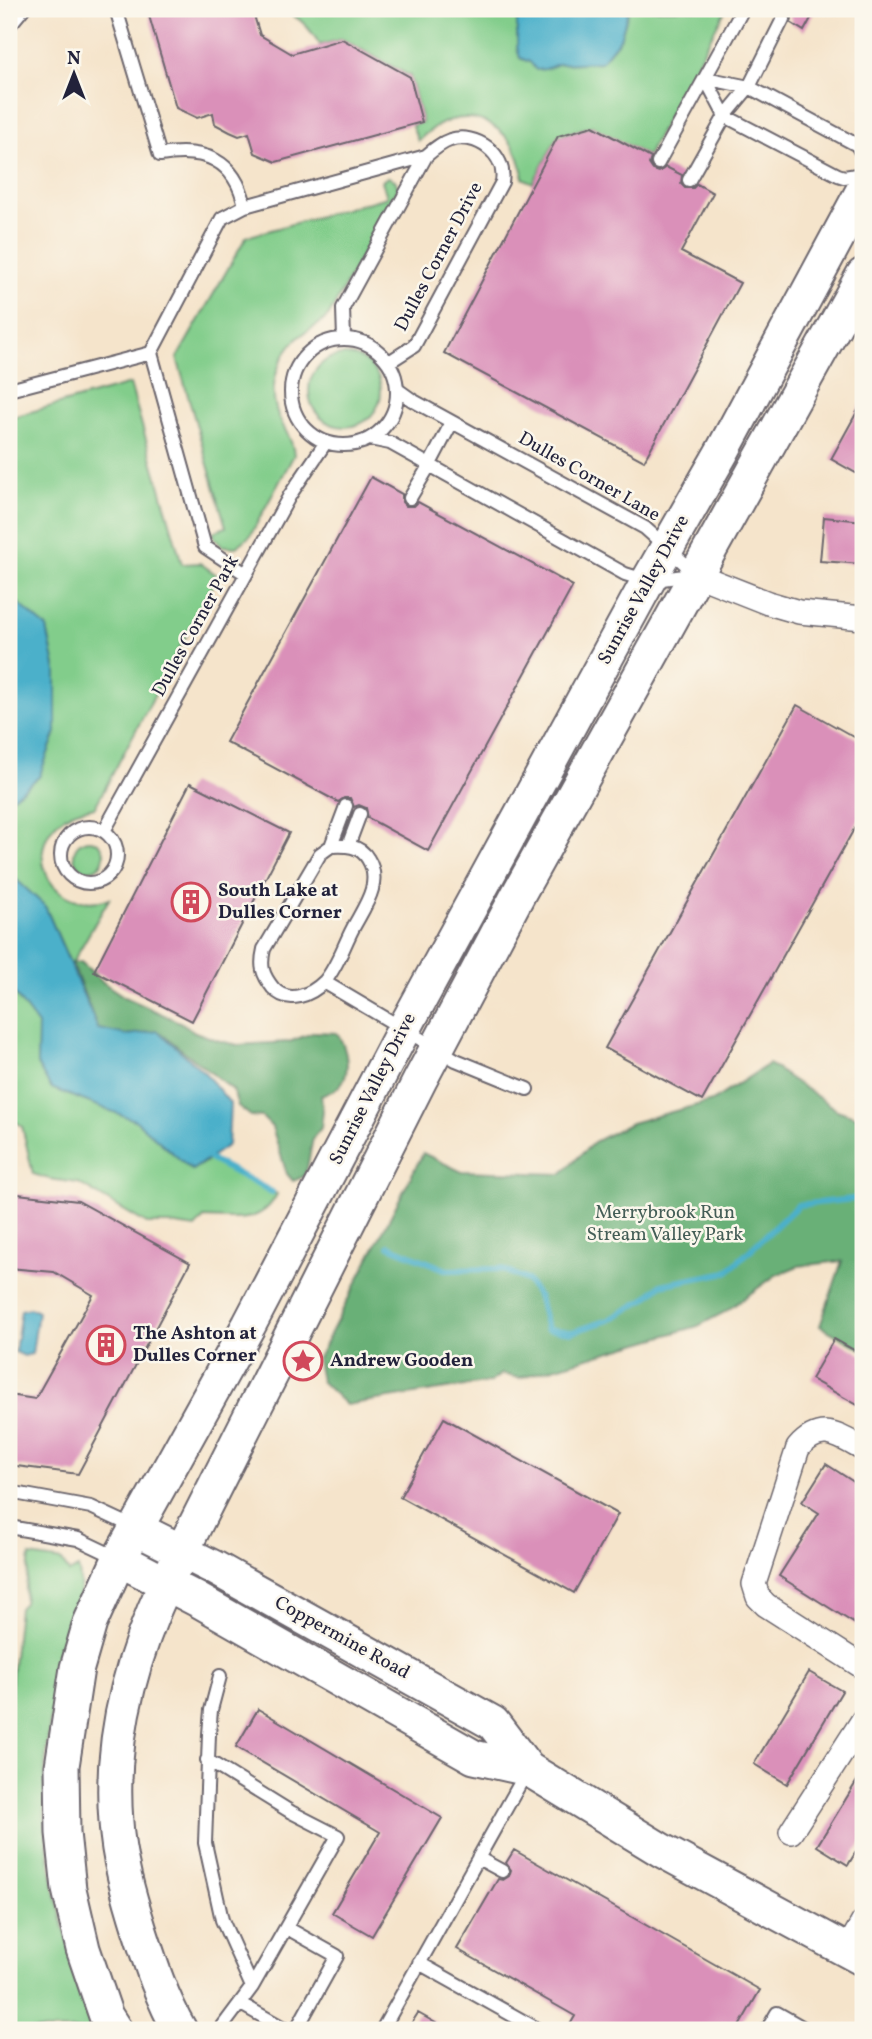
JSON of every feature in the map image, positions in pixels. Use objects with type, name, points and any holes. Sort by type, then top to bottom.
[{"type":"main road","name":"Sunrise Valley Drive","points":[[115,2030],[106,2016],[83,1949],[69,1889],[63,1833],[62,1766],[77,1668],[90,1623],[119,1559],[249,1325],[404,1029],[863,190]]},
{"type":"main road","name":"Sunrise Valley Drive","points":[[180,2030],[152,1968],[135,1914],[116,1824],[114,1781],[118,1734],[138,1648],[166,1583],[437,1048],[520,891],[863,275]]},
{"type":"main road","name":"Coppermine Road","points":[[137,1529],[183,1551],[493,1723],[528,1769]]},
{"type":"main road","name":"Coppermine Road","points":[[119,1559],[474,1758],[528,1769],[661,1850],[858,1943]]},
{"type":"street","points":[[697,575],[768,603],[799,612],[863,618]]},
{"type":"street","points":[[863,1449],[842,1437],[824,1432],[808,1437],[798,1448],[754,1584],[758,1597],[766,1605],[863,1667]]},
{"type":"street","points":[[791,1832],[863,1720]]},
{"type":"lane","points":[[9,26],[23,9]]},
{"type":"lane","points":[[116,9],[160,155],[192,153],[223,164],[239,184],[245,206]]},
{"type":"lane","points":[[658,163],[743,9]]},
{"type":"lane","points":[[690,180],[725,116],[749,87],[783,19]]},
{"type":"lane","points":[[705,78],[749,87],[857,145],[863,156]]},
{"type":"lane","points":[[705,78],[725,116],[838,175],[844,177],[863,174]]},
{"type":"lane","name":"Dulles Corner Drive","points":[[151,353],[222,218],[245,206],[426,156],[453,139],[469,138],[493,151],[500,162],[502,182],[414,346],[389,362]]},
{"type":"lane","points":[[344,339],[343,308],[426,156]]},
{"type":"lane","points":[[370,439],[391,419],[398,390],[396,376],[389,362],[377,349],[362,341],[344,339],[326,342],[310,351],[298,365],[292,382],[292,401],[298,418],[310,432],[326,442],[348,445],[370,439],[390,443],[625,574],[648,581],[697,575]]},
{"type":"lane","points":[[9,390],[151,353],[205,547],[246,574]]},
{"type":"lane","name":"Dulles Corner Lane","points":[[398,390],[645,528],[697,575]]},
{"type":"lane","points":[[410,498],[452,422]]},
{"type":"lane","name":"Dulles Corner Park","points":[[104,831],[290,495],[326,442]]},
{"type":"lane","points":[[331,846],[348,846],[364,852],[374,869],[373,888],[324,982],[302,996],[288,998],[277,992],[266,980],[261,967],[268,940],[320,855],[331,846],[346,806]]},
{"type":"lane","points":[[348,846],[360,814]]},
{"type":"lane","points":[[89,827],[104,831],[115,842],[118,853],[111,874],[94,883],[74,879],[66,872],[61,857],[66,838],[89,827]]},
{"type":"lane","points":[[324,982],[456,1060],[527,1089]]},
{"type":"lane","points":[[9,1492],[91,1507],[137,1529]]},
{"type":"lane","points":[[9,1527],[78,1539],[119,1559]]},
{"type":"lane","points":[[220,1676],[211,1710],[205,1843],[222,1920],[252,1987]]},
{"type":"lane","points":[[207,1760],[268,1798],[338,1836],[252,1987],[220,2030]]},
{"type":"lane","points":[[382,2030],[528,1769]]},
{"type":"lane","points":[[478,1858],[502,1871]]},
{"type":"lane","points":[[287,1927],[337,1956],[296,2030]]},
{"type":"lane","points":[[419,1963],[539,2030]]},
{"type":"lane","points":[[241,2004],[288,2030]]},
{"type":"lane","points":[[767,2030],[777,2013],[807,2030]]},
{"type":"green space","points":[[252,9],[517,9],[517,47],[520,58],[546,69],[557,64],[601,62],[620,39],[629,9],[726,9],[647,156],[592,126],[558,136],[533,183],[523,178],[521,164],[509,141],[490,124],[465,118],[451,120],[418,141],[412,125],[422,122],[410,76],[342,39],[320,45],[307,27],[293,15],[275,10]]},
{"type":"green space","points":[[388,177],[395,180],[398,187],[396,193],[329,315],[291,345],[277,370],[274,390],[276,409],[294,455],[250,536],[236,547],[222,546],[213,532],[226,527],[177,358],[246,237],[387,197],[382,181]]},
{"type":"green space","points":[[352,355],[371,365],[379,377],[379,405],[371,417],[359,425],[338,427],[319,417],[311,405],[309,384],[319,365],[331,357]]},
{"type":"green space","points":[[130,384],[182,564],[200,563],[218,576],[95,807],[74,812],[57,823],[46,838],[43,855],[45,871],[54,886],[67,896],[86,901],[109,899],[71,965],[45,906],[9,873],[9,800],[39,777],[56,732],[56,671],[47,629],[9,595],[9,418]]},
{"type":"green space","points":[[89,840],[95,841],[103,849],[103,861],[95,869],[89,870],[83,869],[75,861],[74,855],[75,849],[83,841]]},
{"type":"green space","points":[[81,962],[104,983],[125,997],[182,1023],[195,1032],[220,1041],[237,1045],[289,1042],[315,1032],[337,1033],[346,1054],[347,1069],[342,1083],[321,1096],[321,1128],[313,1138],[303,1177],[293,1181],[287,1174],[272,1127],[262,1117],[251,1116],[238,1106],[233,1090],[158,1031],[127,1035],[98,1029],[72,963]]},
{"type":"green space","points":[[9,986],[39,1026],[37,1064],[51,1088],[135,1120],[192,1170],[210,1159],[277,1194],[271,1204],[263,1211],[246,1218],[204,1218],[195,1228],[147,1224],[78,1183],[33,1174],[22,1126],[9,1118]]},
{"type":"green space","name":"Merrybrook Run Stream Valley Park","points":[[769,1064],[837,1110],[863,1119],[863,1350],[820,1326],[842,1261],[798,1266],[776,1275],[725,1312],[698,1326],[519,1378],[502,1374],[490,1382],[346,1405],[321,1381],[317,1360],[423,1153],[460,1171],[561,1174],[594,1142],[631,1123],[712,1101]]},
{"type":"green space","points":[[30,1556],[62,1561],[69,1573],[78,1568],[80,1579],[78,1604],[60,1666],[51,1715],[44,1784],[45,1821],[63,1925],[96,2030],[9,2030],[9,1706],[19,1608],[24,1603]]},
{"type":"water","points":[[517,9],[629,9],[620,39],[601,62],[558,64],[536,70],[530,62],[520,58],[517,47]]},
{"type":"water","points":[[9,595],[47,628],[56,671],[56,732],[39,777],[9,800]]},
{"type":"water","points":[[9,873],[45,906],[98,1029],[127,1035],[158,1031],[205,1073],[230,1103],[228,1145],[192,1170],[135,1120],[51,1088],[37,1064],[38,1025],[9,986]]},
{"type":"water","points":[[30,1308],[38,1312],[32,1354],[24,1356],[15,1352],[21,1310]]},
{"type":"building","points":[[147,9],[252,9],[260,35],[292,54],[342,39],[410,77],[422,122],[276,162],[255,153],[249,133],[239,136],[215,124],[213,113],[197,118],[176,108]]},
{"type":"building","points":[[765,9],[816,9],[804,31],[791,23],[792,18],[787,12],[782,10],[775,15]]},
{"type":"building","points":[[593,126],[651,158],[649,164],[653,170],[659,172],[666,167],[682,175],[681,184],[685,188],[693,188],[697,184],[713,193],[681,252],[740,283],[644,461],[444,353],[558,136]]},
{"type":"building","points":[[863,401],[863,477],[831,459]]},
{"type":"building","points":[[371,477],[402,494],[402,502],[406,506],[414,506],[418,502],[573,586],[428,851],[368,818],[366,808],[359,805],[354,807],[350,798],[338,802],[226,742]]},
{"type":"building","points":[[824,517],[863,521],[863,564],[820,561]]},
{"type":"building","points":[[797,705],[863,742],[863,813],[702,1101],[605,1048]]},
{"type":"building","name":"South Lake at Dulles Corner","points":[[190,783],[289,833],[192,1021],[94,971]]},
{"type":"building","name":"The Ashton at Dulles Corner","points":[[9,1193],[78,1201],[190,1263],[78,1474],[9,1465],[9,1395],[35,1399],[93,1295],[54,1272],[9,1268]]},
{"type":"building","points":[[834,1339],[863,1355],[863,1408],[811,1379]]},
{"type":"building","points":[[444,1418],[618,1514],[574,1593],[400,1497]]},
{"type":"building","points":[[826,1464],[863,1488],[863,1629],[779,1576],[819,1513],[802,1502]]},
{"type":"building","points":[[809,1672],[842,1691],[787,1784],[754,1764]]},
{"type":"building","points":[[258,1709],[442,1818],[372,1936],[332,1913],[380,1832],[236,1747]]},
{"type":"building","points":[[863,1771],[863,1840],[848,1865],[817,1846]]},
{"type":"building","points":[[514,1850],[760,1990],[737,2030],[567,2030],[575,2016],[457,1949],[498,1879],[503,1880],[509,1876],[511,1870],[506,1863]]},
{"type":"building","points":[[418,2013],[448,2030],[407,2030]]},
{"type":"waterway","points":[[210,1159],[272,1192]]},
{"type":"waterway","points":[[389,1246],[447,1270],[501,1269],[527,1280],[539,1298],[547,1329],[572,1332],[609,1320],[644,1300],[661,1285],[727,1272],[798,1205],[863,1198]]},
{"type":"place","name":"South Lake at Dulles Corner","points":[[191,902]]},
{"type":"place","name":"The Ashton at Dulles Corner","points":[[106,1345]]},
{"type":"place","name":"Andrew Gooden","points":[[303,1361]]}]
